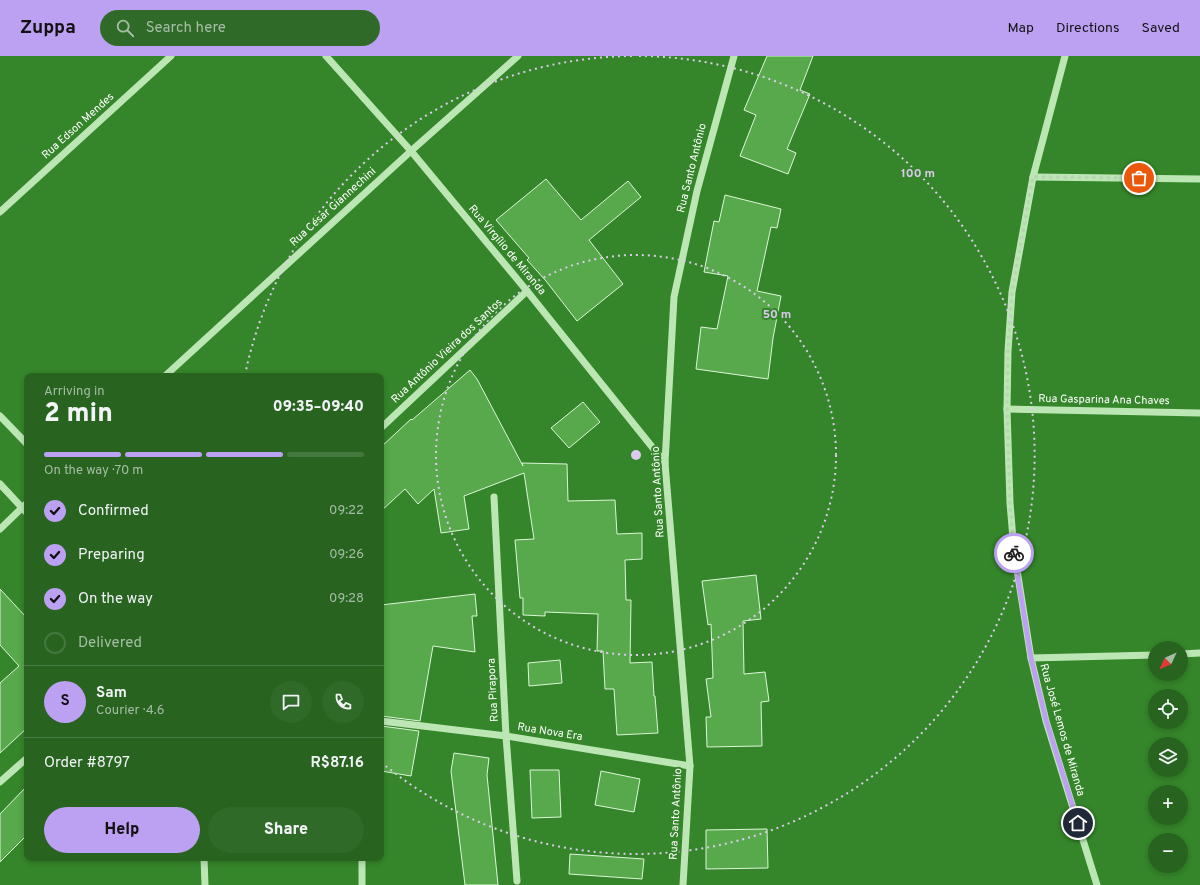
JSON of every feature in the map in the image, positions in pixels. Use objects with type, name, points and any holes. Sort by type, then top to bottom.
[{"type":"street","name":"Rua Edson Mendes","points":[[0,212],[171,56]]},
{"type":"street","name":"Rua Virgílio de Miranda","points":[[326,56],[411,151],[527,291],[665,463]]},
{"type":"street","name":"Rua César Giannechini","points":[[168,373],[411,151],[518,56]]},
{"type":"street","name":"Rua Santo Antônio","points":[[683,885],[690,766],[665,463],[674,297],[697,191],[734,56]]},
{"type":"street","name":"Rua José Lemos de Miranda","points":[[1065,56],[1033,177],[1012,292],[1008,351],[1007,409],[1010,503],[1014,551],[1031,658],[1046,720],[1097,885]]},
{"type":"street","points":[[1033,177],[1200,179]]},
{"type":"street","name":"Rua Antônio Vieira dos Santos","points":[[384,425],[527,291]]},
{"type":"street","name":"Rua Gasparina Ana Chaves","points":[[1007,409],[1200,412]]},
{"type":"street","points":[[0,416],[24,441]]},
{"type":"street","points":[[0,484],[24,507]]},
{"type":"street","name":"Rua Pirapora","points":[[494,497],[506,736],[517,881]]},
{"type":"street","points":[[0,529],[24,509]]},
{"type":"street","points":[[1188,654],[1200,653]]},
{"type":"street","points":[[1031,658],[1148,655]]},
{"type":"street","name":"Rua Nova Era","points":[[384,721],[506,736],[690,766]]},
{"type":"street","points":[[0,782],[24,761]]},
{"type":"street","points":[[204,861],[205,885]]},
{"type":"street","points":[[362,861],[362,885]]},
{"type":"building","points":[[767,56],[813,56],[800,90],[810,94],[787,149],[796,153],[788,174],[740,156],[756,115],[744,110]]},
{"type":"building","points":[[546,179],[581,220],[628,181],[641,197],[589,240],[623,284],[577,321],[546,281],[527,260],[529,258],[496,220]]},
{"type":"building","points":[[725,195],[781,209],[777,228],[771,227],[757,291],[781,296],[773,338],[768,379],[696,369],[701,327],[717,329],[728,276],[704,272],[714,221],[719,222]]},
{"type":"building","points":[[470,370],[477,379],[523,466],[522,463],[567,464],[568,501],[615,500],[617,534],[642,533],[642,559],[625,560],[626,600],[631,600],[630,663],[652,662],[658,733],[617,735],[614,689],[605,689],[603,651],[597,651],[598,614],[545,612],[545,616],[523,615],[523,598],[520,598],[515,540],[534,539],[524,473],[464,496],[469,529],[441,533],[434,489],[418,504],[405,489],[384,508],[384,444],[411,419],[412,420]]},
{"type":"building","points":[[583,402],[600,422],[569,448],[551,428]]},
{"type":"building","points":[[756,575],[761,619],[743,621],[744,674],[765,672],[769,701],[761,702],[762,746],[707,747],[706,717],[711,717],[706,679],[713,678],[711,624],[708,625],[702,581]]},
{"type":"building","points":[[0,589],[24,615],[24,731],[0,753],[0,683],[19,666],[0,645]]},
{"type":"building","points":[[475,594],[477,616],[472,616],[475,652],[433,646],[420,721],[384,716],[384,605]]},
{"type":"building","points":[[560,660],[562,683],[529,686],[528,663]]},
{"type":"building","points":[[384,726],[419,731],[411,776],[384,772]]},
{"type":"building","points":[[454,753],[489,758],[487,775],[498,885],[465,885],[451,771]]},
{"type":"building","points":[[530,770],[559,770],[561,817],[532,818]]},
{"type":"building","points":[[601,771],[640,779],[634,812],[595,805]]},
{"type":"building","points":[[24,789],[24,838],[0,862],[0,814]]},
{"type":"building","points":[[767,829],[768,868],[706,869],[706,830]]},
{"type":"building","points":[[570,854],[644,859],[642,879],[569,874]]},
{"type":"way so far","points":[[1014,553],[1010,503],[1007,409],[1008,351],[1012,292],[1033,177],[1139,178]]},
{"type":"route","points":[[1014,553],[1031,658],[1046,720],[1078,823]]}]
